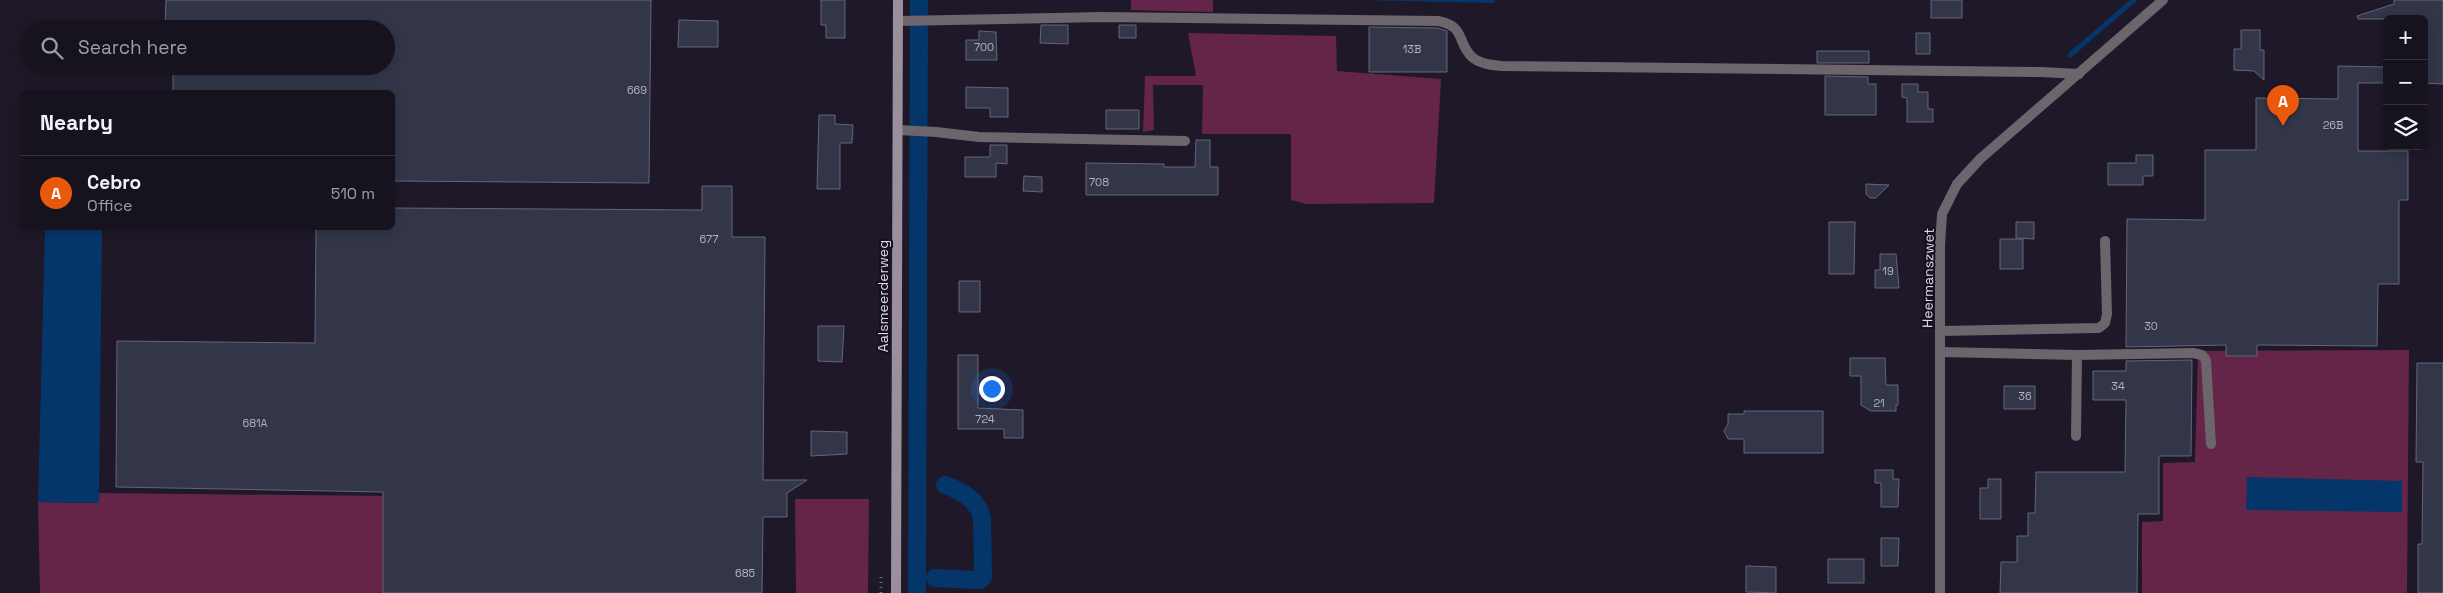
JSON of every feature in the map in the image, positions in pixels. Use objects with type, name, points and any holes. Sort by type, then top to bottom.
[{"type":"street","name":"Aalsmeerderweg","points":[[896,593],[898,0]]},
{"type":"street","name":"Heermanszwet","points":[[1940,593],[1942,214],[1957,184],[1980,159],[2163,0]]},
{"type":"street","points":[[898,21],[1102,17],[1438,21],[1455,27],[1474,58],[1501,66],[2079,74]]},
{"type":"street","points":[[898,130],[926,131],[972,137],[1185,141]]},
{"type":"street","points":[[1941,331],[2099,328],[2105,323],[2107,314],[2105,241]]},
{"type":"street","points":[[1941,352],[2077,355],[2202,354],[2206,360],[2210,444]]},
{"type":"street","points":[[2076,436],[2077,355]]},
{"type":"shaded area","points":[[1131,0],[1213,0],[1213,12],[1131,10]]},
{"type":"shaded area","points":[[1188,33],[1336,36],[1337,71],[1441,79],[1434,203],[1306,204],[1291,200],[1291,134],[1202,134],[1203,85],[1153,85],[1154,130],[1143,132],[1145,76],[1196,76]]},
{"type":"shaded area","points":[[2409,350],[2407,593],[2142,593],[2142,522],[2163,521],[2163,463],[2195,462],[2198,351]]},
{"type":"shaded area","points":[[99,493],[387,496],[384,593],[40,593],[38,502],[99,503]]},
{"type":"shaded area","points":[[795,499],[869,499],[868,593],[796,593]]},
{"type":"water","points":[[1359,0],[1495,0],[1495,3]]},
{"type":"water","points":[[45,230],[102,230],[99,503],[38,502]]},
{"type":"water","points":[[2247,477],[2402,481],[2402,512],[2246,510]]},
{"type":"building","points":[[166,0],[651,0],[649,183],[395,181],[395,90],[173,90],[173,75],[395,75],[395,20],[165,20]]},
{"type":"building","points":[[821,0],[845,0],[845,38],[826,38],[826,25],[821,25]]},
{"type":"building","points":[[1931,0],[1962,0],[1962,18],[1931,18]]},
{"type":"building","points":[[2394,0],[2443,0],[2443,84],[2428,83],[2428,15],[2383,15],[2383,19],[2358,19],[2357,16],[2394,4]]},
{"type":"building","points":[[679,20],[718,21],[718,47],[678,47]]},
{"type":"building","points":[[1041,25],[1068,25],[1068,44],[1040,43]]},
{"type":"building","points":[[1119,25],[1136,25],[1136,38],[1119,38]]},
{"type":"building","points":[[1369,27],[1437,28],[1447,31],[1447,72],[1369,72]]},
{"type":"building","points":[[2241,30],[2260,30],[2260,50],[2264,50],[2264,80],[2254,71],[2234,70],[2234,49],[2241,49]]},
{"type":"building","points":[[979,31],[996,32],[997,60],[966,60],[966,40],[979,40]]},
{"type":"building","points":[[1916,33],[1930,33],[1930,54],[1916,54]]},
{"type":"building","points":[[1817,51],[1869,51],[1869,63],[1817,63]]},
{"type":"building","points":[[2338,66],[2383,67],[2383,83],[2358,83],[2358,151],[2408,151],[2408,200],[2399,200],[2399,284],[2378,284],[2377,346],[2257,345],[2257,356],[2226,356],[2226,345],[2126,347],[2127,219],[2205,220],[2205,150],[2256,150],[2256,98],[2338,99]]},
{"type":"building","points":[[1825,76],[1868,77],[1868,84],[1876,84],[1876,115],[1825,115]]},
{"type":"building","points":[[1902,84],[1918,84],[1918,92],[1928,92],[1928,109],[1933,109],[1933,122],[1907,122],[1907,98],[1902,97]]},
{"type":"building","points":[[966,87],[1008,88],[1008,117],[990,117],[990,108],[966,108]]},
{"type":"building","points":[[1106,110],[1139,110],[1139,129],[1106,129]]},
{"type":"building","points":[[819,115],[835,115],[835,124],[853,125],[852,143],[840,143],[840,189],[817,189]]},
{"type":"building","points":[[1196,140],[1210,140],[1210,167],[1218,167],[1218,195],[1086,195],[1086,163],[1164,164],[1164,167],[1195,167]]},
{"type":"building","points":[[990,145],[1007,145],[1007,164],[996,163],[996,177],[965,177],[965,157],[990,157]]},
{"type":"building","points":[[2136,155],[2153,155],[2153,176],[2143,176],[2143,185],[2108,185],[2108,163],[2136,163]]},
{"type":"building","points":[[1024,176],[1042,177],[1042,192],[1023,191]]},
{"type":"building","points":[[1866,184],[1889,185],[1876,198],[1870,198],[1866,194]]},
{"type":"building","points":[[702,186],[732,186],[732,237],[765,237],[763,480],[807,480],[787,493],[787,517],[763,517],[762,593],[383,593],[383,492],[116,487],[117,341],[315,343],[316,230],[395,230],[395,208],[702,210]]},
{"type":"building","points":[[1829,222],[1855,222],[1854,274],[1829,274]]},
{"type":"building","points":[[2016,222],[2034,222],[2034,239],[2016,238]]},
{"type":"building","points":[[2000,239],[2023,239],[2023,269],[2000,269]]},
{"type":"building","points":[[1880,254],[1896,254],[1899,288],[1875,288],[1875,270],[1880,270]]},
{"type":"building","points":[[959,281],[980,281],[980,312],[959,312]]},
{"type":"building","points":[[818,326],[844,326],[842,362],[818,361]]},
{"type":"building","points":[[958,355],[978,355],[978,408],[1023,410],[1023,438],[1004,438],[1004,429],[958,429]]},
{"type":"building","points":[[1850,358],[1885,358],[1886,385],[1898,385],[1898,405],[1896,405],[1896,411],[1871,411],[1861,405],[1861,376],[1850,376]]},
{"type":"building","points":[[2192,360],[2191,456],[2159,456],[2159,514],[2138,514],[2137,593],[2000,593],[2001,562],[2017,562],[2017,536],[2028,536],[2028,513],[2035,513],[2036,472],[2125,472],[2126,400],[2093,400],[2093,371],[2126,371],[2126,361]]},
{"type":"building","points":[[2417,363],[2443,363],[2443,593],[2418,593],[2418,544],[2422,544],[2423,462],[2416,462]]},
{"type":"building","points":[[2004,386],[2035,386],[2035,409],[2004,409]]},
{"type":"building","points":[[1744,411],[1823,411],[1823,453],[1744,453],[1744,439],[1728,439],[1724,431],[1728,424],[1728,414],[1744,414]]},
{"type":"building","points":[[811,431],[847,432],[847,454],[811,456]]},
{"type":"building","points":[[1875,470],[1893,470],[1893,479],[1899,479],[1898,507],[1881,507],[1881,483],[1875,483]]},
{"type":"building","points":[[1988,479],[2001,479],[2001,519],[1980,519],[1980,488],[1988,488]]},
{"type":"building","points":[[1881,538],[1899,538],[1898,566],[1881,566]]},
{"type":"building","points":[[1828,559],[1864,559],[1864,583],[1828,583]]},
{"type":"building","points":[[1746,566],[1776,567],[1776,593],[1746,592]]},
{"type":"waterway","points":[[917,593],[919,0]]},
{"type":"waterway","points":[[2070,55],[2134,0]]},
{"type":"waterway","points":[[935,578],[980,580],[983,577],[982,518],[980,511],[968,497],[945,485]]},
{"type":"place","name":"Cebro","points":[[2283,126]]}]
